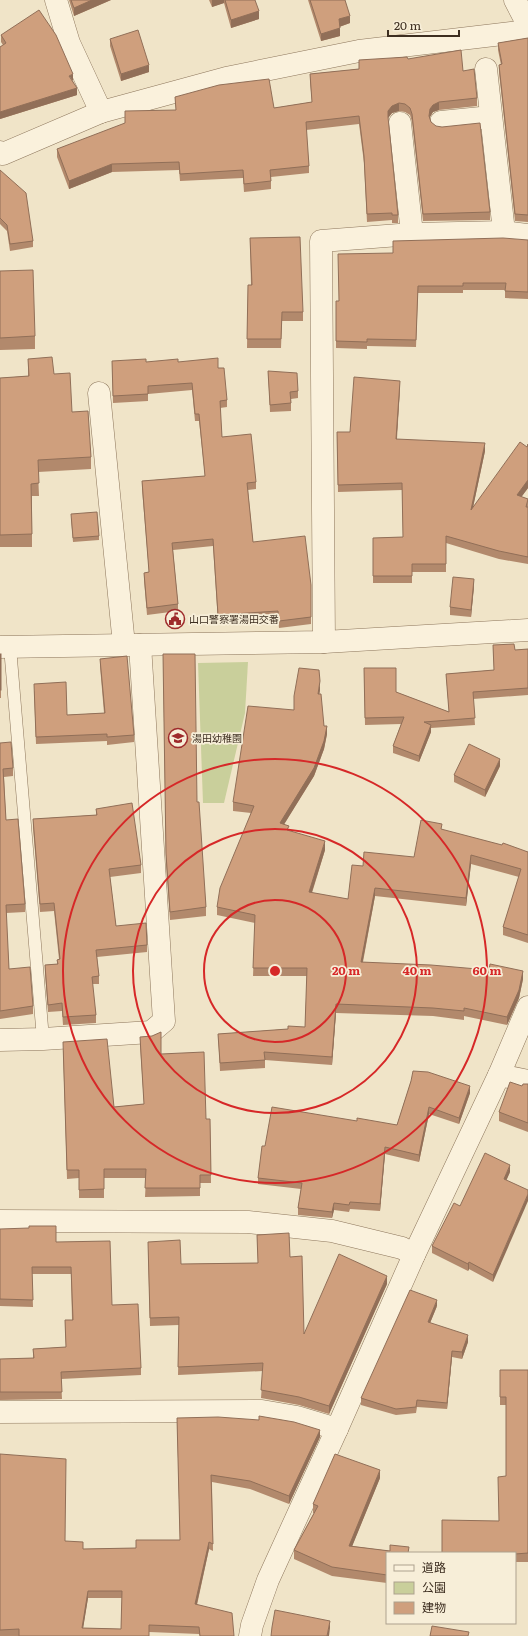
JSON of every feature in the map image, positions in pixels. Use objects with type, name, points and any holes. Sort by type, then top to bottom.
[{"type":"street","points":[[56,0],[69,43],[101,112]]},
{"type":"street","points":[[515,0],[528,25]]},
{"type":"street","points":[[0,152],[3,154],[101,112],[226,78],[359,51],[528,31]]},
{"type":"street","points":[[486,69],[504,232]]},
{"type":"street","points":[[440,122],[491,116]]},
{"type":"street","points":[[400,123],[412,234]]},
{"type":"street","points":[[324,642],[321,241],[412,234],[504,232],[528,235]]},
{"type":"street","points":[[0,1040],[43,1039],[151,1032],[164,1022],[132,645],[99,393]]},
{"type":"street","points":[[5,647],[324,642],[528,630]]},
{"type":"street","points":[[250,1636],[252,1625],[268,1580],[414,1255],[499,1075],[528,1007]]},
{"type":"street","points":[[499,1075],[528,1081]]},
{"type":"street","points":[[0,1221],[248,1222],[332,1231],[402,1248],[414,1255]]},
{"type":"street","points":[[0,1412],[262,1411],[297,1417],[337,1429]]},
{"type":"lane","points":[[5,647],[43,1039]]},
{"type":"green space","points":[[248,662],[245,713],[224,803],[203,803],[198,663]]},
{"type":"building","points":[[71,0],[92,0],[74,8]]},
{"type":"building","points":[[225,0],[255,0],[259,11],[231,20]]},
{"type":"building","points":[[310,0],[345,0],[350,16],[339,19],[340,28],[321,34]]},
{"type":"building","points":[[39,10],[56,35],[73,74],[69,76],[77,88],[0,112],[0,47],[6,43],[1,35]]},
{"type":"building","points":[[138,30],[149,65],[121,74],[110,39]]},
{"type":"building","points":[[528,38],[528,215],[515,214],[499,65],[502,64],[498,43]]},
{"type":"building","points":[[461,50],[463,71],[474,69],[477,98],[439,102],[433,105],[430,109],[429,116],[431,122],[436,126],[442,127],[480,123],[490,212],[423,214],[412,114],[410,108],[405,104],[399,103],[392,106],[388,111],[398,215],[392,215],[392,213],[367,214],[364,156],[359,116],[306,122],[309,166],[270,170],[271,181],[244,184],[243,170],[180,174],[179,162],[112,164],[69,181],[57,149],[125,123],[125,111],[176,110],[175,97],[219,85],[269,79],[274,108],[312,102],[310,74],[359,69],[359,60],[407,57],[408,59]]},
{"type":"building","points":[[0,170],[26,193],[33,241],[10,244],[7,225],[0,218]]},
{"type":"building","points":[[300,237],[303,312],[282,312],[281,339],[247,339],[248,285],[252,285],[250,238]]},
{"type":"building","points":[[503,238],[528,240],[528,292],[505,291],[506,283],[463,283],[463,286],[418,286],[416,340],[367,339],[367,342],[336,341],[336,301],[339,301],[338,254],[393,253],[393,241]]},
{"type":"building","points":[[33,270],[35,336],[0,338],[0,271]]},
{"type":"building","points":[[52,357],[54,374],[70,373],[72,412],[88,411],[91,457],[38,460],[39,483],[31,484],[32,534],[0,535],[0,378],[29,376],[28,359]]},
{"type":"building","points":[[218,358],[218,368],[224,368],[227,400],[220,401],[222,437],[251,434],[256,482],[247,483],[253,542],[305,536],[311,585],[311,617],[279,621],[278,611],[218,615],[213,539],[172,543],[178,604],[147,608],[144,573],[149,572],[142,481],[205,476],[199,414],[195,414],[192,383],[148,386],[148,394],[113,396],[112,361],[146,359],[146,362],[178,359],[178,362]]},
{"type":"building","points":[[268,371],[297,373],[298,391],[290,392],[291,403],[270,405]]},
{"type":"building","points":[[354,377],[400,381],[396,439],[485,443],[471,510],[520,442],[527,447],[528,444],[528,480],[517,495],[528,499],[526,507],[528,507],[528,557],[499,551],[446,536],[446,564],[412,564],[412,576],[373,576],[373,538],[403,537],[402,483],[338,485],[337,432],[350,432]]},
{"type":"building","points":[[97,512],[99,536],[73,538],[71,514]]},
{"type":"building","points":[[453,577],[474,579],[471,610],[450,607]]},
{"type":"building","points":[[514,644],[515,650],[528,649],[528,688],[473,692],[475,718],[424,722],[431,725],[419,756],[393,746],[404,717],[365,718],[364,668],[396,668],[396,692],[449,712],[446,674],[494,670],[493,645]]},
{"type":"building","points":[[1,654],[1,690],[0,690]]},
{"type":"building","points":[[163,654],[195,654],[197,802],[199,802],[206,907],[170,912],[166,854]]},
{"type":"building","points":[[127,656],[134,735],[107,737],[107,734],[36,737],[34,684],[66,682],[67,715],[105,713],[100,659]]},
{"type":"building","points":[[299,668],[319,670],[320,681],[318,694],[321,694],[324,726],[327,726],[324,741],[314,768],[280,823],[289,826],[287,830],[325,841],[309,892],[348,899],[352,865],[363,866],[364,852],[414,857],[421,820],[442,824],[441,829],[502,845],[503,843],[528,852],[528,935],[503,927],[521,869],[471,855],[466,898],[375,888],[361,962],[431,965],[489,970],[490,964],[523,971],[519,990],[507,1017],[464,1008],[464,1011],[433,1008],[336,1004],[332,1057],[264,1052],[265,1060],[220,1063],[218,1034],[288,1029],[288,1026],[305,1027],[307,968],[253,968],[255,915],[217,907],[220,888],[254,806],[233,802],[248,706],[294,710],[294,696]]},
{"type":"building","points":[[11,742],[13,768],[3,769],[6,820],[18,819],[25,904],[6,905],[9,969],[30,967],[33,1006],[0,1011],[0,743]]},
{"type":"building","points":[[469,744],[500,759],[485,790],[454,775]]},
{"type":"building","points":[[132,803],[141,865],[109,869],[116,926],[146,923],[147,945],[96,950],[99,976],[92,977],[96,1015],[63,1017],[62,1003],[48,1005],[45,965],[58,964],[57,960],[60,959],[54,903],[40,904],[33,819],[97,815],[96,809]]},
{"type":"building","points":[[161,1032],[161,1054],[204,1052],[206,1119],[210,1119],[211,1175],[200,1175],[200,1188],[145,1188],[146,1169],[104,1169],[104,1189],[79,1190],[79,1170],[67,1170],[63,1042],[107,1039],[114,1107],[144,1104],[140,1037],[152,1036]]},
{"type":"building","points":[[413,1071],[428,1072],[470,1086],[459,1118],[429,1107],[419,1155],[385,1147],[380,1204],[350,1202],[349,1205],[334,1203],[332,1212],[298,1208],[302,1183],[258,1178],[262,1146],[265,1146],[272,1107],[357,1121],[357,1118],[397,1125]]},
{"type":"building","points":[[510,1082],[522,1086],[523,1084],[528,1084],[528,1123],[499,1112]]},
{"type":"building","points":[[485,1153],[510,1165],[504,1179],[528,1190],[528,1194],[493,1275],[469,1262],[468,1264],[432,1246],[454,1203],[460,1206]]},
{"type":"building","points":[[29,1226],[56,1226],[56,1242],[110,1241],[112,1305],[138,1304],[141,1368],[61,1372],[62,1392],[0,1392],[0,1359],[34,1358],[33,1349],[66,1347],[65,1320],[73,1320],[71,1267],[32,1267],[33,1300],[0,1299],[0,1229],[29,1228]]},
{"type":"building","points":[[289,1233],[290,1257],[302,1256],[304,1334],[339,1254],[387,1276],[329,1406],[299,1397],[261,1390],[263,1363],[178,1367],[179,1317],[150,1318],[148,1242],[180,1240],[181,1264],[258,1263],[257,1235]]},
{"type":"building","points":[[410,1290],[437,1300],[428,1322],[468,1335],[462,1352],[452,1351],[447,1403],[417,1400],[416,1407],[396,1409],[361,1398]]},
{"type":"building","points":[[500,1370],[528,1370],[528,1553],[442,1552],[442,1520],[499,1521],[498,1477],[506,1476],[506,1397],[500,1397]]},
{"type":"building","points":[[259,1416],[294,1422],[320,1430],[289,1496],[250,1481],[211,1475],[213,1544],[209,1542],[195,1604],[232,1613],[234,1636],[200,1636],[199,1627],[149,1625],[149,1636],[19,1636],[19,1629],[0,1630],[0,1454],[66,1459],[65,1541],[83,1542],[83,1549],[136,1548],[136,1540],[180,1540],[177,1418],[218,1417],[259,1420]],"holes":[[[88,1591],[122,1591],[121,1629],[82,1628]]]},
{"type":"building","points":[[335,1454],[380,1470],[349,1546],[390,1551],[390,1545],[409,1547],[408,1552],[386,1552],[386,1575],[332,1567],[294,1550],[318,1506],[313,1504]]},
{"type":"building","points":[[275,1610],[330,1621],[327,1636],[271,1636]]},
{"type":"building","points":[[432,1626],[469,1632],[468,1636],[430,1636]]},
{"type":"place","name":"山口警察署湯田交番","points":[[175,619]]},
{"type":"place","name":"湯田幼稚園","points":[[178,738]]}]
